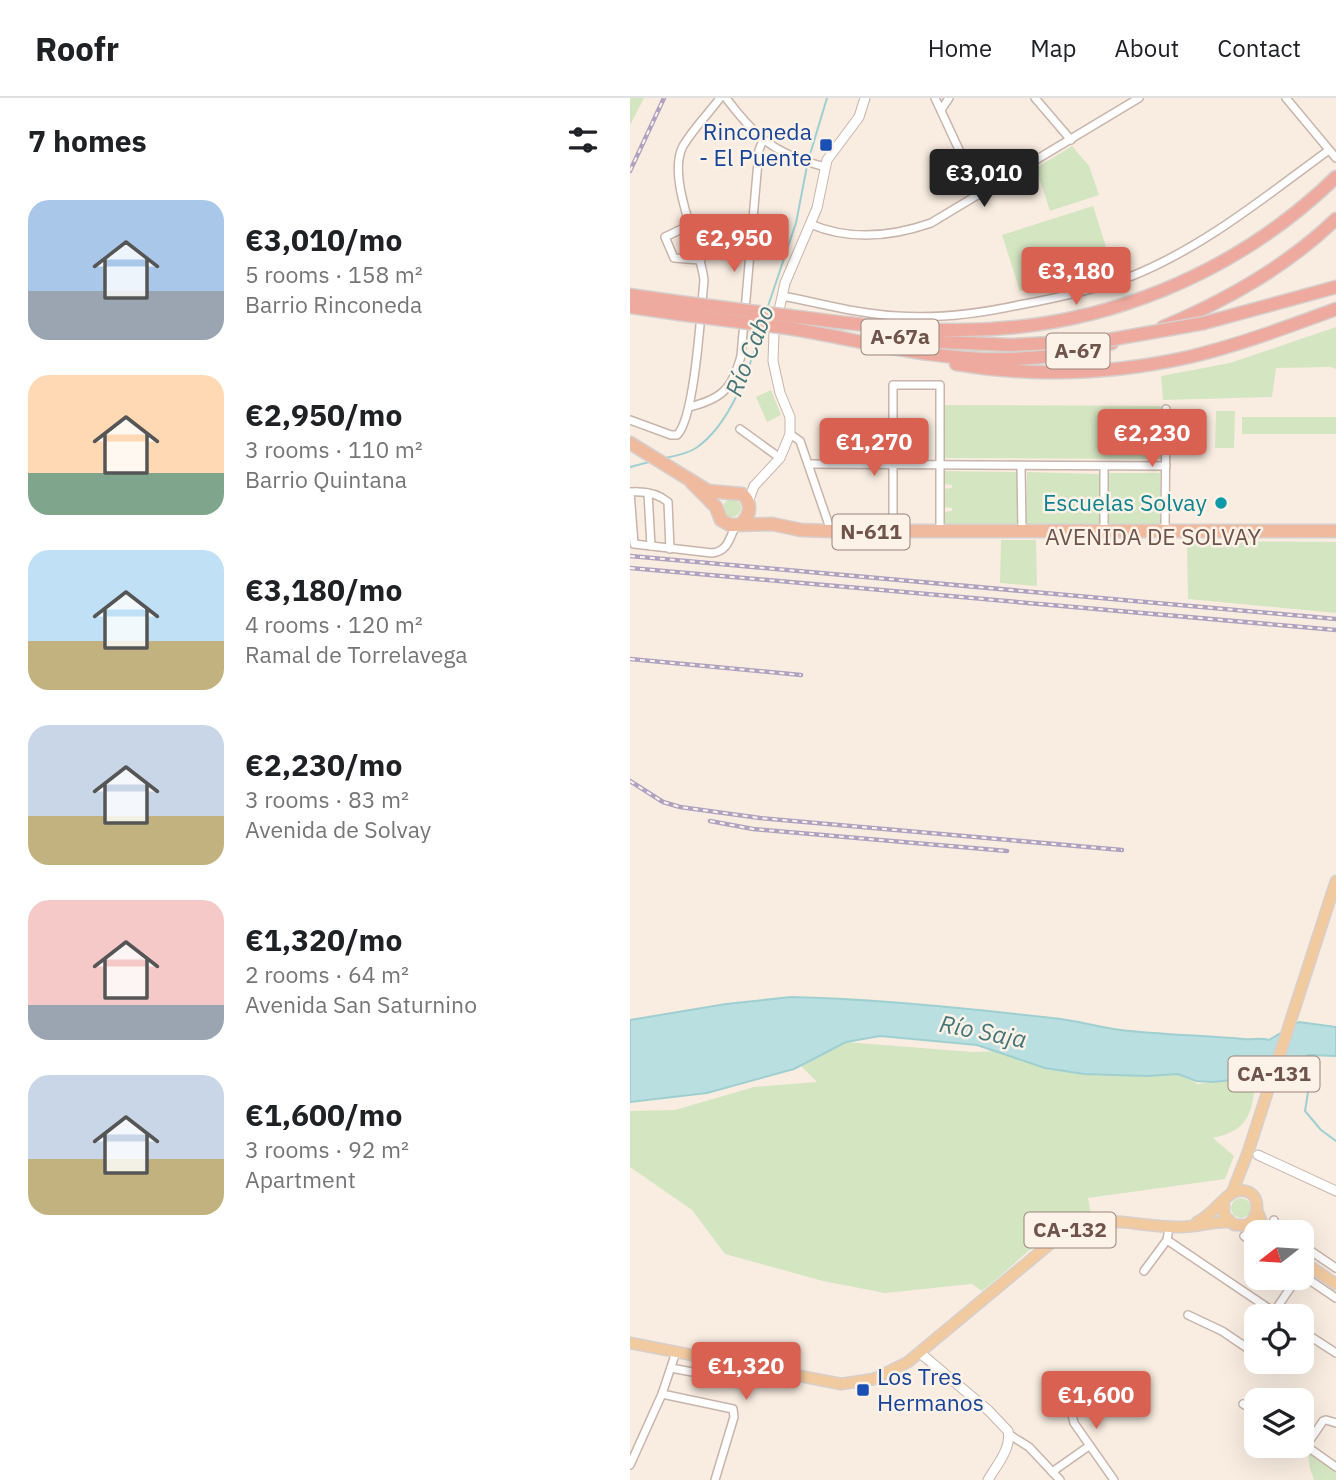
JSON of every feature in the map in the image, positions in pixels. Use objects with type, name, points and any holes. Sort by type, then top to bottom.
[{"type":"highway","name":"A-67","points":[[630,307],[679,308],[789,322],[862,326],[960,330],[1023,327],[1101,312],[1155,294],[1233,256],[1291,217],[1336,177]]},
{"type":"highway","name":"A-67","points":[[789,322],[896,348],[971,358],[1026,359],[1077,352],[1162,328],[1227,298],[1283,263],[1336,219]]},
{"type":"highway","name":"A-67a","points":[[789,322],[913,339],[1011,345],[1098,341],[1205,323],[1336,287]]},
{"type":"highway","name":"A-67","points":[[630,295],[679,308]]},
{"type":"highway","name":"A-67a","points":[[789,322],[874,349],[960,365],[1001,370],[1068,372],[1135,367],[1189,357],[1243,342],[1336,309]]},
{"type":"highway","name":"N-611","points":[[630,443],[708,491],[741,494],[749,505],[772,524]]},
{"type":"highway","name":"N-611","points":[[692,483],[716,507],[718,516],[734,524],[772,524]]},
{"type":"highway","points":[[716,507],[721,497],[729,493]]},
{"type":"highway","points":[[734,524],[749,514],[749,505]]},
{"type":"highway","name":"AVENIDA DE SOLVAY","points":[[772,524],[801,530],[940,533],[1021,530],[1336,531]]},
{"type":"highway","name":"AVENIDA DE SOLVAY","points":[[971,533],[986,536],[1038,537],[1336,538]]},
{"type":"main road","name":"CA-131","points":[[1261,1220],[1246,1175],[1253,1153],[1255,1130],[1336,881]]},
{"type":"main road","name":"CA-131","points":[[1224,1203],[1253,1153]]},
{"type":"main road","points":[[1232,1193],[1242,1191],[1251,1194]]},
{"type":"main road","points":[[1224,1203],[1223,1212],[1230,1222],[1244,1231]]},
{"type":"main road","points":[[1191,1226],[1224,1203]]},
{"type":"main road","points":[[1254,1220],[1258,1213]]},
{"type":"main road","name":"CA-132","points":[[630,1343],[841,1384],[863,1381],[886,1374],[908,1362],[1070,1230],[1104,1221],[1175,1227],[1230,1222]]},
{"type":"main road","points":[[1314,1268],[1336,1280]]},
{"type":"main road","points":[[1314,1270],[1336,1280]]},
{"type":"street","points":[[630,420],[677,435],[690,407],[704,280],[677,171],[683,146],[723,98],[749,128],[783,153],[800,161],[825,167]]},
{"type":"street","points":[[749,505],[754,486],[780,457],[790,434],[790,417],[773,361],[782,296],[791,265],[817,208],[830,154],[859,117],[865,98]]},
{"type":"street","points":[[935,98],[980,195]]},
{"type":"street","points":[[941,110],[948,98]]},
{"type":"street","points":[[1035,98],[1072,140]]},
{"type":"street","points":[[810,224],[852,235],[880,236],[942,218],[1139,98]]},
{"type":"street","points":[[1286,98],[1336,158]]},
{"type":"street","points":[[690,407],[705,403],[723,393],[736,372],[741,356],[759,150],[763,139]]},
{"type":"street","points":[[782,296],[871,313],[922,317],[980,313],[1062,297],[1113,282],[1168,259],[1251,208],[1329,150]]},
{"type":"street","points":[[690,225],[665,237],[674,258],[701,260]]},
{"type":"street","points":[[893,532],[893,385],[940,385],[940,533]]},
{"type":"street","name":"AVENIDA DE SOLVAY","points":[[1164,530],[1166,409]]},
{"type":"street","points":[[740,429],[780,457]]},
{"type":"street","points":[[790,434],[800,441],[831,531]]},
{"type":"street","points":[[808,464],[1166,466]]},
{"type":"street","name":"AVENIDA DE SOLVAY","points":[[1021,466],[1021,530]]},
{"type":"street","name":"AVENIDA DE SOLVAY","points":[[1104,466],[1104,530]]},
{"type":"street","points":[[729,493],[763,475]]},
{"type":"street","points":[[670,549],[668,502],[648,493],[630,492],[634,544],[670,549],[712,553],[723,550],[734,524]]},
{"type":"street","points":[[648,493],[651,546]]},
{"type":"street","points":[[1253,1153],[1336,1191]]},
{"type":"street","points":[[1144,1270],[1167,1237],[1261,1304]]},
{"type":"street","points":[[1314,1253],[1336,1268]]},
{"type":"street","points":[[1314,1276],[1336,1298]]},
{"type":"street","points":[[1188,1315],[1222,1331],[1244,1346]]},
{"type":"street","points":[[1314,1339],[1336,1353]]},
{"type":"street","points":[[630,1465],[662,1394],[676,1352]]},
{"type":"street","points":[[919,1352],[1003,1424],[1010,1435],[1029,1447],[1059,1480]]},
{"type":"street","points":[[670,1368],[735,1380]]},
{"type":"street","points":[[1066,1391],[1074,1423],[1114,1480]]},
{"type":"street","points":[[662,1394],[733,1409],[734,1416],[715,1480]]},
{"type":"street","points":[[1314,1432],[1323,1421],[1336,1423]]},
{"type":"street","points":[[988,1480],[1006,1450],[1010,1435]]},
{"type":"street","points":[[1052,1472],[1089,1446]]},
{"type":"street","points":[[1314,1451],[1336,1467]]},
{"type":"green space","points":[[630,98],[644,98],[630,125]]},
{"type":"green space","points":[[1072,146],[1089,166],[1099,195],[1050,211],[1036,168]]},
{"type":"green space","points":[[1093,206],[1111,262],[1020,291],[1002,235]]},
{"type":"green space","points":[[1336,327],[1336,369],[1276,368],[1272,397],[1163,400],[1161,376],[1230,363]]},
{"type":"green space","points":[[771,390],[781,415],[767,422],[756,397]]},
{"type":"green space","points":[[944,405],[1161,406],[1161,459],[943,458]]},
{"type":"green space","points":[[1216,411],[1235,411],[1234,448],[1215,448]]},
{"type":"green space","points":[[1242,417],[1336,417],[1336,434],[1242,434]]},
{"type":"green space","points":[[943,471],[1015,472],[1017,523],[1014,526],[942,524],[942,512],[952,511],[952,508],[943,507],[943,489],[952,488],[952,485],[942,484]]},
{"type":"green space","points":[[1027,472],[1099,474],[1099,524],[1026,524]]},
{"type":"green space","points":[[1107,473],[1160,473],[1160,526],[1107,526]]},
{"type":"green space","points":[[728,499],[736,499],[741,508],[739,515],[728,517],[723,512],[723,504]]},
{"type":"green space","points":[[1001,540],[1036,540],[1037,586],[1000,583]]},
{"type":"green space","points":[[1187,541],[1336,542],[1336,613],[1188,599]]},
{"type":"green space","points":[[846,1042],[972,1052],[999,1051],[1060,1071],[1147,1076],[1178,1074],[1198,1084],[1256,1077],[1251,1109],[1247,1117],[1235,1130],[1213,1138],[1234,1156],[1225,1179],[1088,1198],[1091,1214],[1046,1237],[982,1291],[972,1284],[885,1293],[823,1281],[725,1254],[692,1210],[630,1167],[630,1111],[675,1110],[754,1087],[817,1082],[801,1066]]},
{"type":"green space","points":[[1241,1198],[1248,1201],[1251,1208],[1248,1215],[1241,1218],[1234,1215],[1231,1208],[1234,1201]]},
{"type":"green space","points":[[1314,1457],[1336,1472],[1336,1480],[1314,1480],[1309,1458]]},
{"type":"water","name":"Río Saja","points":[[791,997],[955,1007],[1061,1019],[1136,1032],[1246,1039],[1269,1040],[1299,1022],[1336,1027],[1336,1056],[1308,1055],[1300,1067],[1260,1077],[1213,1082],[1196,1081],[1178,1074],[1084,1074],[1045,1068],[977,1045],[880,1036],[846,1042],[794,1069],[707,1093],[630,1102],[630,1020],[726,1004]]},
{"type":"waterway","name":"Río Cabo","points":[[808,161],[827,98]]},
{"type":"waterway","name":"Río Cabo","points":[[767,309],[796,223],[807,166]]},
{"type":"waterway","name":"Río Cabo","points":[[665,458],[696,448],[719,425],[737,395],[761,331]]},
{"type":"waterway","name":"Río Cabo","points":[[630,467],[649,462]]},
{"type":"waterway","points":[[1314,1055],[1305,1111],[1321,1130],[1336,1141]]},
{"type":"railway","points":[[630,171],[664,98]]},
{"type":"railway","points":[[630,556],[1336,619]]},
{"type":"railway","points":[[630,568],[1336,630]]},
{"type":"railway","points":[[630,659],[801,675]]},
{"type":"railway","points":[[630,781],[663,802],[680,807],[760,818],[1122,850]]},
{"type":"railway","points":[[710,821],[753,829],[1007,851]]},
{"type":"place","name":"Rinconeda - El Puente","points":[[826,145]]},
{"type":"place","name":"Escuelas Solvay","points":[[1221,503]]},
{"type":"place","name":"Los Tres Hermanos","points":[[863,1390]]}]
